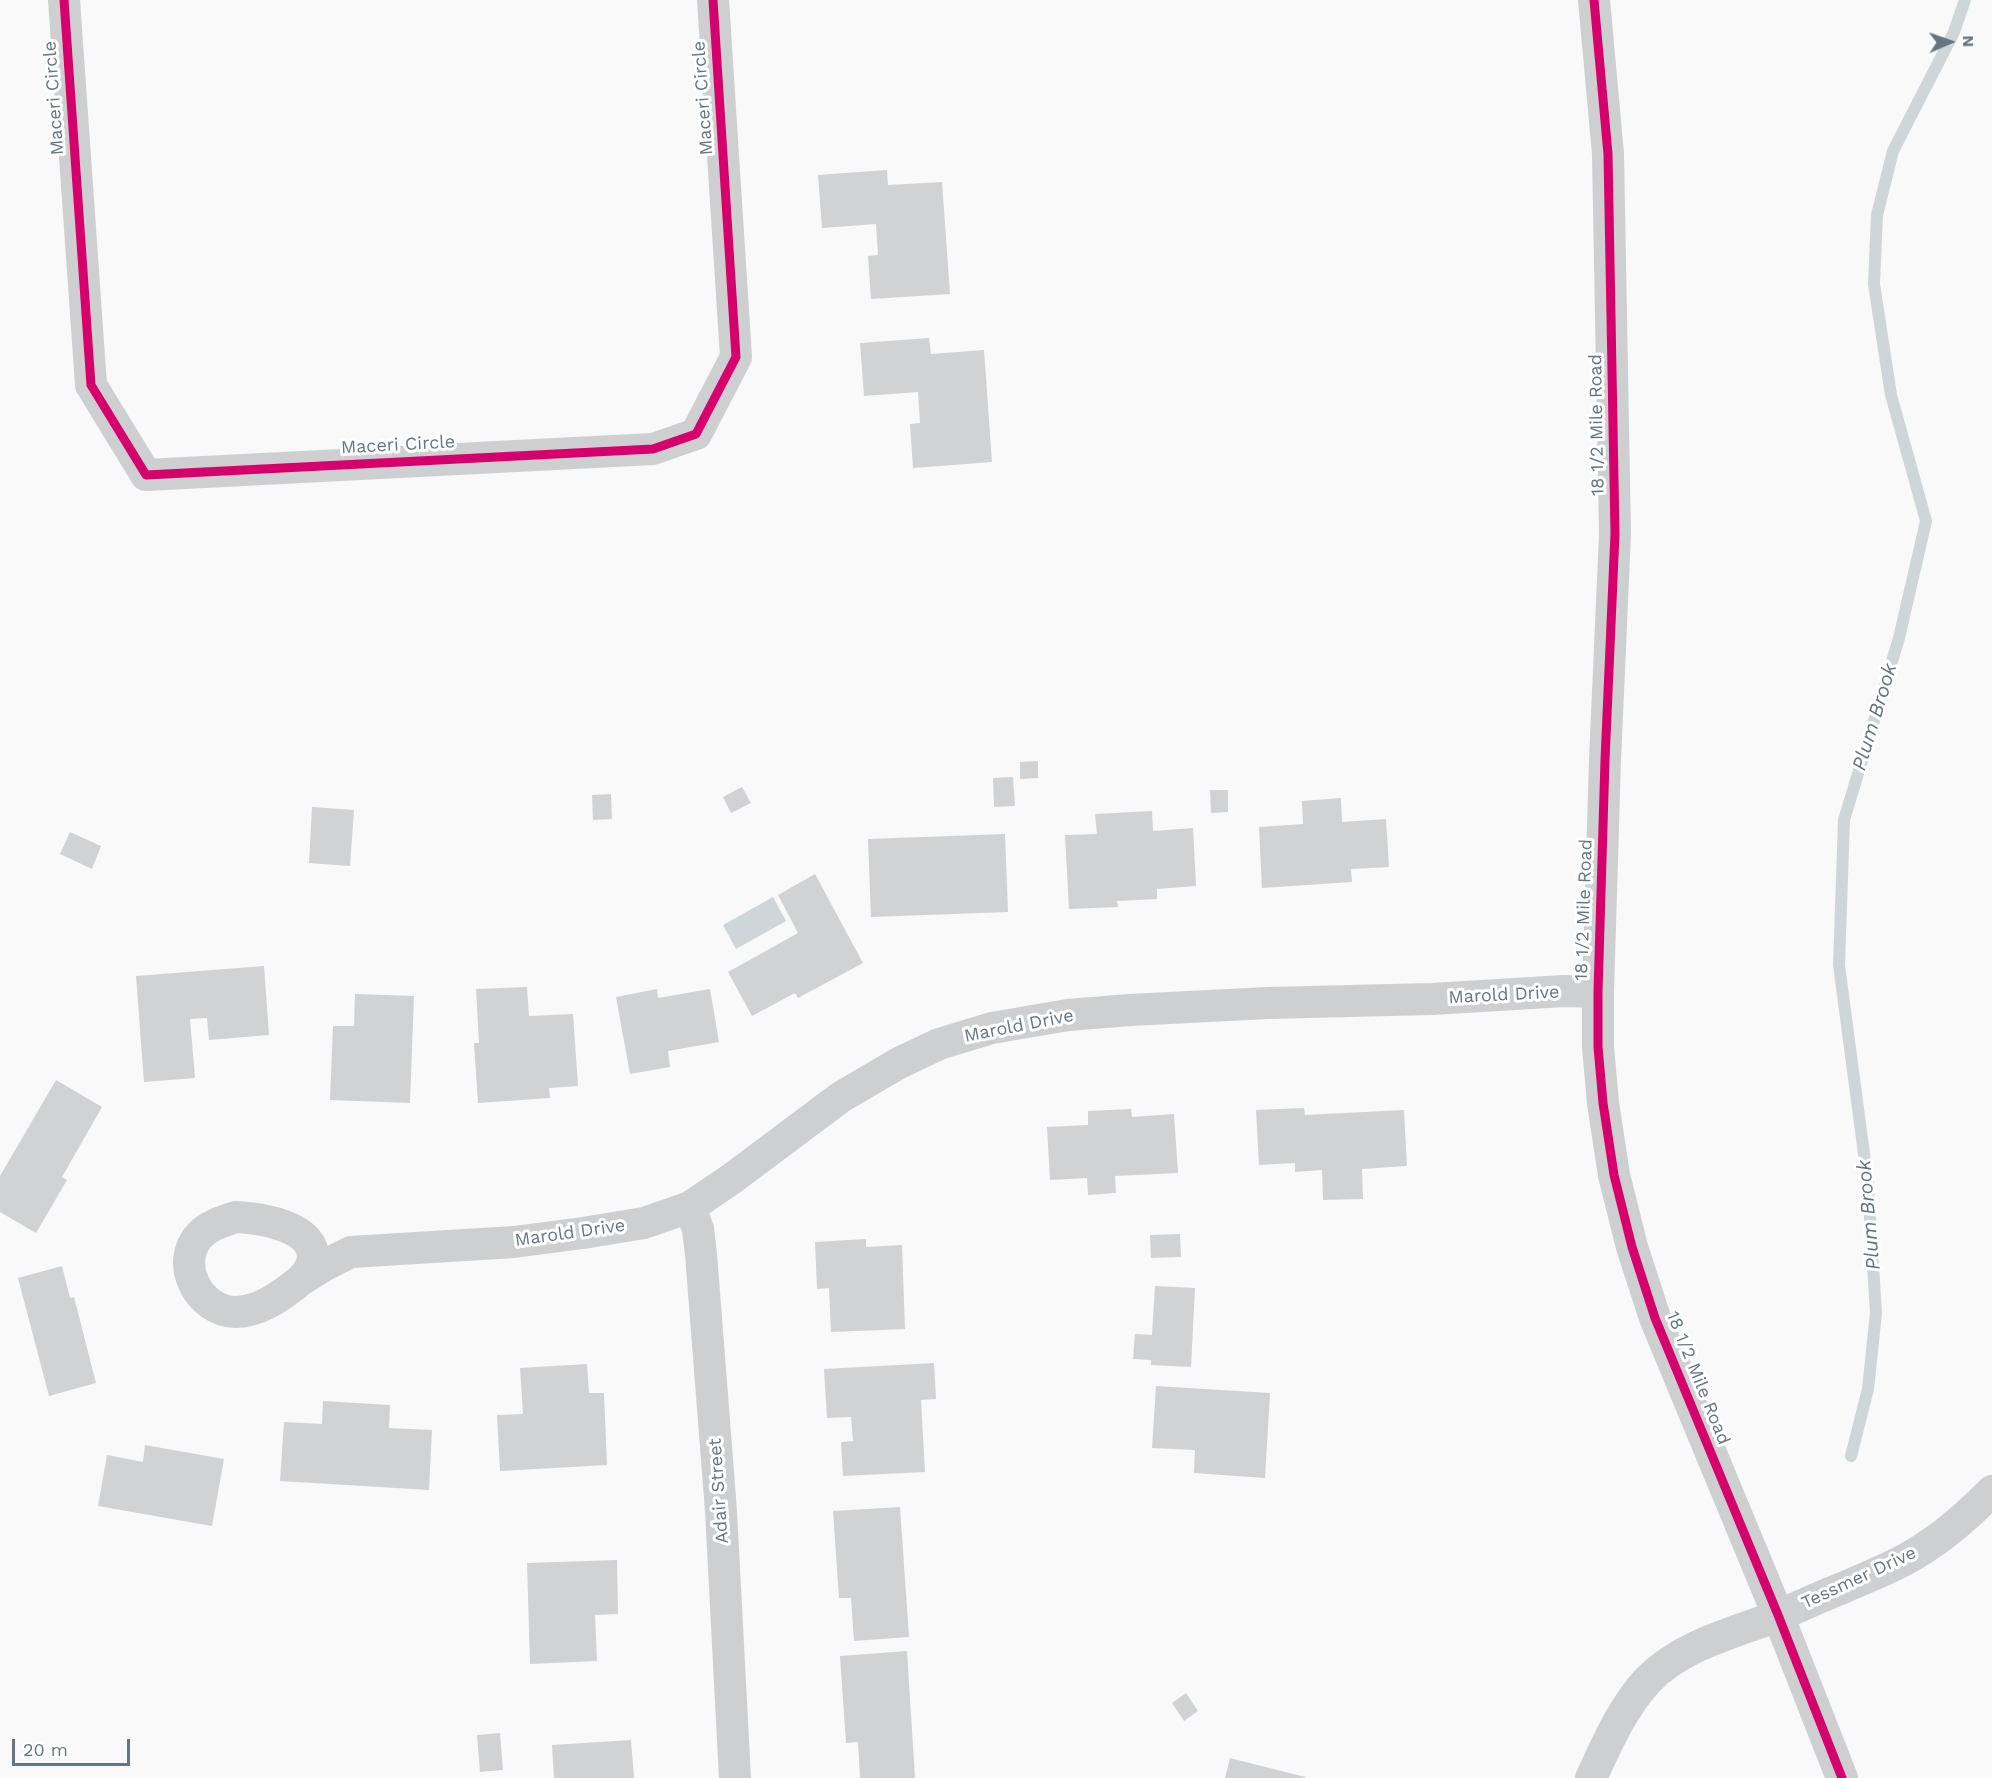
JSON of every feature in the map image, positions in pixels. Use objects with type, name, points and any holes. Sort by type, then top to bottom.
[{"type":"street","name":"Maceri Circle","points":[[64,0],[91,385],[146,475],[653,449],[696,434],[736,357],[713,0]]},
{"type":"street","name":"18 1/2 Mile Road","points":[[1594,0],[1608,154],[1615,534],[1604,771],[1598,992],[1598,1047],[1603,1103],[1614,1175],[1632,1247],[1655,1318],[1778,1615],[1842,1778]]},
{"type":"street","name":"Marold Drive","points":[[351,1252],[256,1218],[236,1216],[200,1233],[190,1247],[188,1265],[193,1282],[201,1296],[216,1307],[234,1312],[253,1309],[270,1302],[325,1264],[351,1252],[514,1242],[644,1223],[690,1207],[841,1097],[899,1063],[939,1044],[992,1028],[1068,1015],[1130,1010],[1268,1003],[1431,999],[1563,991],[1598,992]]},
{"type":"street","name":"Adair Street","points":[[690,1207],[698,1229],[703,1278],[721,1511],[735,1778]]},
{"type":"street","points":[[295,1231],[309,1243],[314,1255],[310,1268],[302,1280]]},
{"type":"street","name":"Tessmer Drive","points":[[1592,1778],[1612,1732],[1632,1699],[1662,1668],[1688,1651],[1889,1568],[1930,1544],[1974,1509],[1992,1491]]},
{"type":"shaded area","points":[[773,897],[786,921],[736,949],[723,925]]},
{"type":"building","points":[[887,170],[888,185],[942,182],[950,294],[871,299],[868,256],[878,255],[876,224],[822,228],[818,175]]},
{"type":"building","points":[[929,338],[931,354],[984,350],[992,462],[913,468],[910,424],[920,423],[918,392],[864,396],[860,343]]},
{"type":"building","points":[[1038,761],[1038,778],[1020,779],[1020,762]]},
{"type":"building","points":[[1013,777],[1015,806],[994,807],[993,778]]},
{"type":"building","points":[[742,787],[751,803],[731,813],[723,797]]},
{"type":"building","points":[[1210,790],[1228,790],[1228,812],[1211,813]]},
{"type":"building","points":[[611,794],[612,819],[593,820],[592,795]]},
{"type":"building","points":[[1341,798],[1342,822],[1386,819],[1389,867],[1351,869],[1352,882],[1262,888],[1259,827],[1303,824],[1302,801]]},
{"type":"building","points":[[312,807],[354,810],[350,866],[309,863]]},
{"type":"building","points":[[1152,811],[1153,831],[1193,828],[1196,886],[1157,889],[1157,899],[1117,901],[1118,907],[1069,909],[1065,835],[1097,834],[1095,814]]},
{"type":"building","points":[[70,832],[101,846],[92,869],[60,854]]},
{"type":"building","points":[[1005,834],[1008,912],[871,917],[868,839]]},
{"type":"building","points":[[815,874],[863,963],[798,998],[795,993],[752,1016],[728,972],[798,933],[778,895]]},
{"type":"building","points":[[264,966],[269,1035],[209,1040],[207,1018],[190,1019],[195,1078],[144,1082],[136,976]]},
{"type":"building","points":[[527,987],[529,1016],[573,1014],[578,1086],[549,1088],[550,1098],[478,1103],[474,1043],[479,1043],[476,989]]},
{"type":"building","points":[[657,989],[658,998],[710,989],[719,1042],[668,1051],[670,1067],[630,1074],[616,997]]},
{"type":"building","points":[[355,994],[414,996],[410,1103],[330,1100],[333,1026],[354,1026]]},
{"type":"building","points":[[56,1080],[102,1107],[62,1177],[67,1180],[36,1233],[0,1212],[0,1176]]},
{"type":"building","points":[[1304,1108],[1305,1115],[1404,1110],[1407,1166],[1362,1169],[1363,1199],[1323,1200],[1322,1170],[1295,1172],[1295,1163],[1259,1165],[1256,1110]]},
{"type":"building","points":[[1131,1109],[1132,1117],[1174,1114],[1178,1173],[1115,1176],[1116,1193],[1088,1195],[1087,1178],[1050,1180],[1047,1127],[1088,1125],[1088,1111]]},
{"type":"building","points":[[1180,1234],[1181,1257],[1151,1258],[1150,1235]]},
{"type":"building","points":[[866,1239],[866,1247],[902,1245],[905,1329],[831,1332],[829,1288],[817,1289],[815,1242]]},
{"type":"building","points":[[62,1266],[70,1298],[74,1297],[96,1383],[49,1396],[18,1278]]},
{"type":"building","points":[[1155,1286],[1195,1288],[1191,1367],[1151,1365],[1151,1360],[1133,1359],[1135,1334],[1152,1335]]},
{"type":"building","points":[[934,1363],[936,1399],[921,1400],[925,1472],[843,1476],[841,1442],[853,1441],[851,1417],[827,1418],[824,1369]]},
{"type":"building","points":[[587,1364],[589,1393],[604,1393],[607,1465],[500,1471],[497,1415],[523,1414],[520,1368]]},
{"type":"building","points":[[1156,1386],[1270,1393],[1265,1478],[1194,1473],[1195,1450],[1152,1448]]},
{"type":"building","points":[[323,1401],[390,1405],[389,1428],[432,1430],[429,1490],[280,1481],[284,1422],[322,1424]]},
{"type":"building","points":[[145,1445],[224,1459],[212,1526],[98,1506],[107,1455],[143,1462]]},
{"type":"building","points":[[900,1507],[909,1637],[854,1641],[851,1598],[839,1598],[833,1511]]},
{"type":"building","points":[[617,1560],[618,1614],[595,1615],[597,1661],[530,1664],[527,1563]]},
{"type":"building","points":[[907,1651],[915,1778],[860,1778],[858,1742],[846,1743],[840,1656]]},
{"type":"building","points":[[1186,1693],[1198,1711],[1184,1721],[1172,1703]]},
{"type":"building","points":[[500,1733],[503,1770],[480,1772],[477,1735]]},
{"type":"building","points":[[631,1740],[634,1778],[554,1778],[552,1745]]},
{"type":"building","points":[[1230,1758],[1305,1777],[1305,1778],[1225,1778]]},
{"type":"waterway","name":"Plum Brook","points":[[1851,1456],[1868,1389],[1876,1313],[1868,1184],[1839,965],[1844,820],[1899,638],[1926,521],[1891,395],[1874,284],[1877,215],[1893,151],[1954,32],[1965,0]]},
{"type":"cycle path","points":[[64,0],[91,385],[146,475],[653,449],[696,434],[736,357],[713,0]]},
{"type":"cycle path","points":[[1594,0],[1608,154],[1615,534],[1598,992],[1598,1047],[1603,1103],[1614,1175],[1632,1247],[1655,1318],[1778,1615],[1842,1778]]}]
